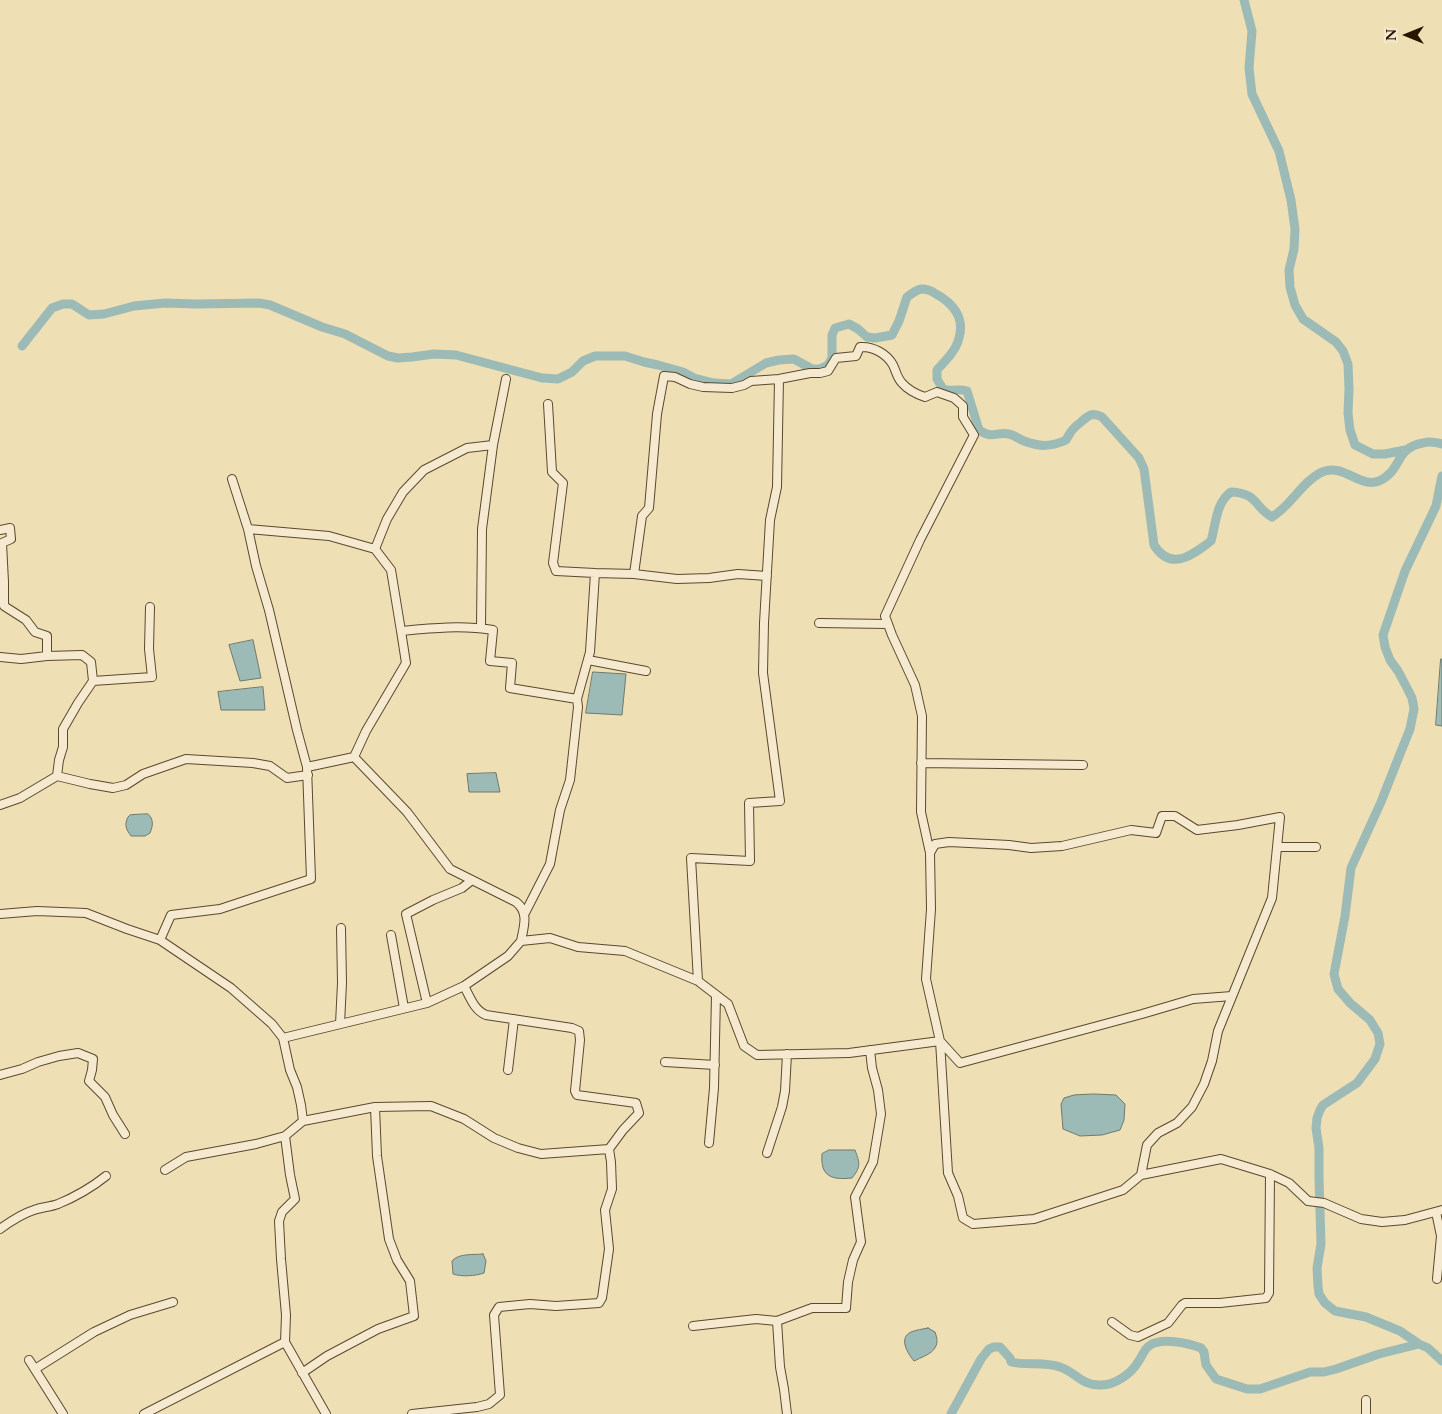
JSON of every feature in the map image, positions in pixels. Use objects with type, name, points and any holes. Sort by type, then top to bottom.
[{"type":"street","points":[[634,574],[642,516],[649,508],[657,414],[664,376],[675,377],[690,384],[703,387],[732,388],[751,381],[779,379],[828,371],[836,358],[856,356],[860,347],[866,347],[879,352],[891,362],[900,381],[914,393],[925,397],[937,392],[954,398],[963,406],[963,417],[974,435],[920,540],[885,616],[915,685],[922,716],[920,812],[930,853],[931,909],[926,979],[940,1041],[948,1173],[958,1196],[963,1218],[973,1224],[1034,1219],[1123,1190],[1141,1175],[1221,1158],[1270,1174],[1289,1183],[1308,1201],[1324,1203],[1361,1219],[1382,1222],[1405,1220],[1439,1211],[1441,1236],[1437,1279]]},
{"type":"street","points":[[698,981],[691,858],[750,861],[749,804],[780,802],[764,673],[764,622],[770,520],[777,487],[779,379]]},
{"type":"street","points":[[481,628],[482,529],[493,445],[506,380]]},
{"type":"street","points":[[548,404],[552,472],[563,483],[553,563],[556,571],[634,574],[677,579],[709,578],[738,574],[767,576]]},
{"type":"street","points":[[375,549],[387,519],[404,492],[424,470],[467,448],[493,445]]},
{"type":"street","points":[[160,940],[171,915],[220,909],[311,879],[308,771],[248,529],[232,479]]},
{"type":"street","points":[[0,530],[10,528],[11,539],[2,542],[4,606],[26,620],[35,632],[47,636],[47,656]]},
{"type":"street","points":[[0,805],[20,798],[57,776],[113,788],[126,785],[143,774],[186,758],[270,766],[287,778],[354,757],[366,731],[406,663],[391,570],[375,549],[329,536],[248,529]]},
{"type":"street","points":[[284,1038],[427,1003],[464,986],[508,956],[521,940],[525,913],[550,864],[560,810],[570,780],[578,707],[577,699],[590,652],[595,574]]},
{"type":"street","points":[[93,681],[152,676],[149,649],[150,607]]},
{"type":"street","points":[[819,623],[888,624]]},
{"type":"street","points":[[401,631],[446,627],[493,630],[490,661],[512,663],[510,688],[577,699]]},
{"type":"street","points":[[0,657],[21,659],[82,655],[90,662],[93,681],[64,729],[57,776]]},
{"type":"street","points":[[588,660],[646,670]]},
{"type":"street","points":[[354,757],[407,812],[450,869],[516,902],[522,906],[525,913]]},
{"type":"street","points":[[921,763],[1083,765]]},
{"type":"street","points":[[930,853],[935,844],[949,842],[1031,848],[1062,846],[1131,830],[1156,833],[1162,816],[1175,816],[1197,830],[1238,826],[1280,817],[1272,898],[1218,1031],[1212,1061],[1204,1084],[1192,1107],[1177,1122],[1158,1133],[1147,1146],[1141,1175]]},
{"type":"street","points":[[1278,847],[1316,847]]},
{"type":"street","points":[[427,1003],[406,914],[425,903],[462,888],[472,880]]},
{"type":"street","points":[[0,914],[36,911],[86,913],[160,940],[231,988],[272,1024],[284,1038],[290,1070],[297,1087],[301,1105],[302,1121]]},
{"type":"street","points":[[340,1024],[342,983],[341,928]]},
{"type":"street","points":[[391,936],[404,1008]]},
{"type":"street","points":[[521,940],[550,938],[578,947],[625,951],[698,981],[728,1004],[744,1046],[757,1055],[849,1053],[940,1041]]},
{"type":"street","points":[[412,1414],[477,1408],[489,1404],[500,1395],[494,1315],[499,1307],[530,1304],[556,1306],[599,1303],[602,1298],[609,1249],[605,1210],[612,1189],[609,1149],[639,1113],[636,1103],[577,1095],[575,1091],[580,1040],[579,1031],[572,1028],[486,1015],[479,1012],[464,986]]},
{"type":"street","points":[[709,1143],[715,1066],[716,995]]},
{"type":"street","points":[[940,1041],[960,1063],[1133,1017],[1192,999],[1232,996]]},
{"type":"street","points":[[508,1070],[514,1019]]},
{"type":"street","points":[[693,1326],[756,1319],[777,1321],[812,1308],[846,1308],[848,1282],[853,1260],[861,1242],[855,1197],[873,1162],[881,1114],[870,1050]]},
{"type":"street","points":[[0,1075],[59,1056],[78,1053],[92,1059],[89,1081],[105,1098],[125,1134]]},
{"type":"street","points":[[767,1153],[782,1107],[785,1092],[787,1054]]},
{"type":"street","points":[[665,1062],[715,1066]]},
{"type":"street","points":[[165,1170],[186,1157],[256,1144],[284,1136],[302,1121],[375,1106],[432,1106],[464,1119],[494,1138],[518,1148],[541,1154],[609,1149]]},
{"type":"street","points":[[302,1373],[327,1356],[378,1329],[414,1316],[410,1281],[396,1260],[389,1239],[378,1156],[375,1106]]},
{"type":"street","points":[[284,1136],[295,1199],[282,1212],[279,1221],[286,1315],[285,1342],[326,1414]]},
{"type":"street","points":[[1112,1322],[1130,1335],[1138,1337],[1168,1323],[1182,1304],[1185,1303],[1228,1302],[1266,1298],[1269,1293],[1270,1174]]},
{"type":"street","points":[[0,1229],[16,1217],[77,1196],[93,1187],[106,1176]]},
{"type":"street","points":[[36,1369],[94,1332],[130,1315],[173,1302]]},
{"type":"street","points":[[777,1321],[780,1367],[787,1414]]},
{"type":"street","points":[[144,1414],[285,1342]]},
{"type":"street","points":[[30,1360],[63,1414]]},
{"type":"street","points":[[1366,1400],[1366,1414]]},
{"type":"water","points":[[253,640],[261,678],[240,681],[229,645]]},
{"type":"water","points":[[1442,659],[1442,726],[1436,725]]},
{"type":"water","points":[[593,672],[626,674],[622,715],[586,713]]},
{"type":"water","points":[[263,687],[265,710],[221,710],[218,692]]},
{"type":"water","points":[[496,773],[500,792],[469,792],[467,774]]},
{"type":"water","points":[[148,814],[152,823],[150,833],[145,836],[131,836],[126,827],[128,817],[130,815]]},
{"type":"water","points":[[1074,1095],[1116,1095],[1125,1104],[1124,1120],[1120,1130],[1102,1135],[1080,1136],[1063,1129],[1061,1104],[1064,1098]]},
{"type":"water","points":[[829,1150],[855,1150],[859,1165],[852,1178],[833,1177],[825,1172],[822,1154]]},
{"type":"water","points":[[483,1254],[486,1261],[484,1273],[468,1276],[453,1274],[452,1261],[455,1258]]},
{"type":"water","points":[[928,1328],[935,1332],[937,1343],[933,1351],[914,1361],[905,1346],[905,1338],[911,1332]]},
{"type":"waterway","points":[[1244,0],[1252,31],[1249,68],[1252,94],[1279,151],[1291,200],[1295,229],[1294,249],[1289,270],[1290,287],[1295,305],[1303,319],[1336,342],[1343,351],[1348,364],[1348,413],[1350,430],[1355,445],[1373,454],[1405,450]]},
{"type":"waterway","points":[[22,346],[52,308],[63,304],[72,304],[89,315],[104,314],[134,306],[165,303],[259,303],[270,305],[322,327],[345,334],[388,356],[398,358],[434,354],[456,355],[542,378],[558,379],[572,372],[583,361],[595,356],[625,356],[683,372],[694,378],[714,383],[731,384],[766,363],[779,360],[794,359],[812,369],[820,369],[828,365],[832,358],[832,335],[835,328],[849,324],[867,337],[875,338],[892,335],[907,297],[917,290],[925,289],[948,302],[959,318],[960,331],[958,343],[950,356],[937,370],[937,379],[943,389],[967,391],[979,430],[992,435],[1005,433],[1035,444],[1050,445],[1066,440],[1074,428],[1089,416],[1096,415],[1102,417],[1139,458],[1144,469],[1154,545],[1167,558],[1174,559],[1189,556],[1211,541],[1219,507],[1231,492],[1240,493],[1251,498],[1272,517],[1285,507],[1313,477],[1320,473],[1336,470],[1365,481],[1379,481],[1392,471],[1407,449],[1428,442],[1442,444]]},
{"type":"waterway","points":[[1442,476],[1436,506],[1405,571],[1383,635],[1390,660],[1412,698],[1414,709],[1410,729],[1381,802],[1351,868],[1345,916],[1334,974],[1338,989],[1350,1003],[1370,1020],[1378,1033],[1380,1044],[1375,1059],[1357,1083],[1323,1105],[1317,1118],[1316,1128],[1319,1148],[1321,1244],[1317,1268],[1319,1294],[1325,1303],[1335,1311],[1366,1317],[1400,1331],[1428,1348],[1442,1361]]},
{"type":"waterway","points":[[951,1414],[981,1359],[989,1349],[994,1347],[1000,1347],[1010,1358],[1011,1362],[1054,1365],[1066,1369],[1088,1383],[1106,1385],[1127,1375],[1146,1349],[1154,1343],[1167,1341],[1189,1344],[1201,1348],[1204,1352],[1206,1365],[1216,1379],[1247,1389],[1260,1389],[1310,1372],[1324,1372],[1336,1369],[1379,1354],[1419,1344]]}]
